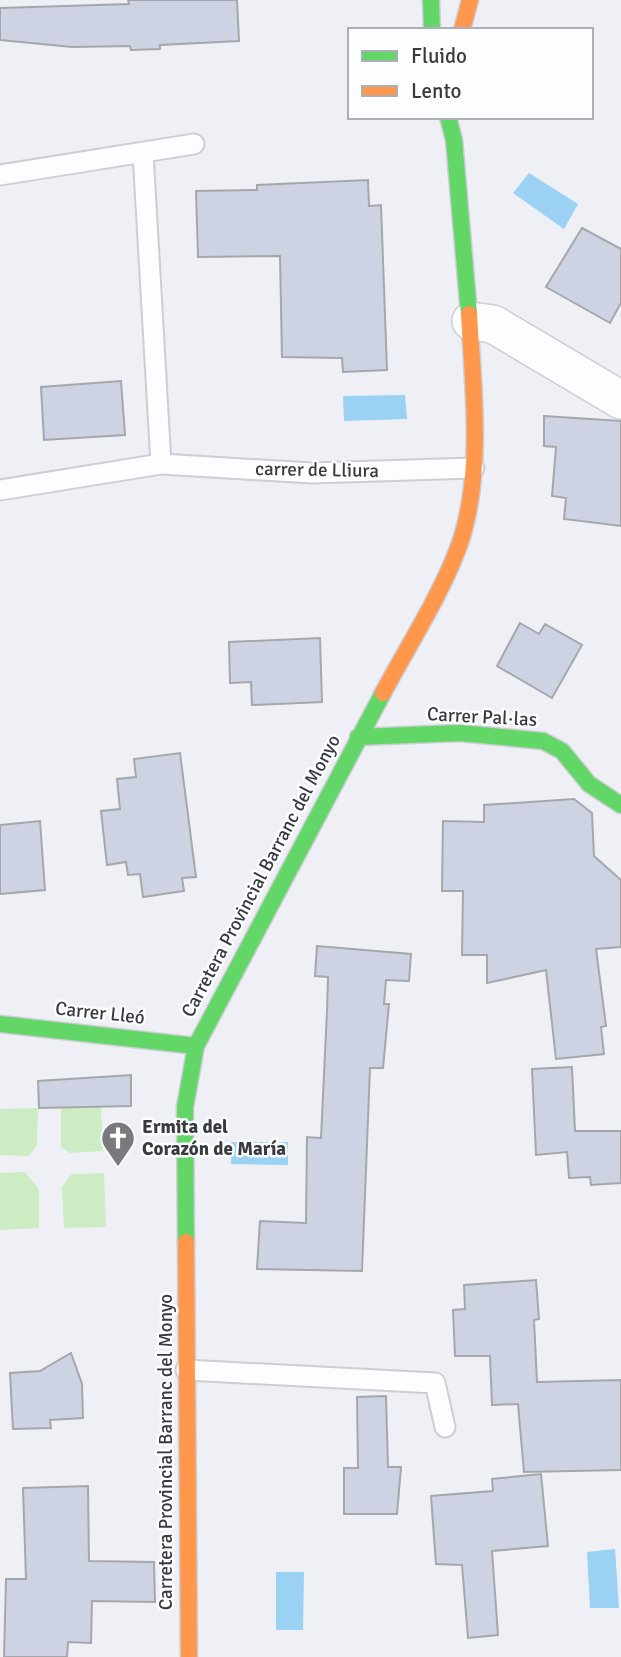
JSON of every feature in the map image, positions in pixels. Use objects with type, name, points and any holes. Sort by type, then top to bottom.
[{"type":"street","points":[[431,0],[432,28]]},
{"type":"street","points":[[463,28],[470,0]]},
{"type":"street","name":"Carretera Provincial Barranc del Monyo","points":[[189,1657],[185,1107],[196,1046],[454,558],[471,508],[474,467],[471,321],[454,140],[449,119]]},
{"type":"street","name":"Carretera Provincial Barranc del Monyo","points":[[454,140],[458,119]]},
{"type":"street","points":[[471,321],[493,324],[621,400]]},
{"type":"street","name":"Carrer Pal·las","points":[[358,737],[382,733],[519,736],[547,742],[564,753],[590,784],[621,805]]},
{"type":"street","name":"Carrer Lleó","points":[[0,1024],[196,1046]]},
{"type":"lane","points":[[0,175],[194,144]]},
{"type":"lane","points":[[143,153],[161,464]]},
{"type":"lane","name":"carrer de Lliura","points":[[0,490],[161,464],[312,473],[474,467]]},
{"type":"lane","points":[[186,1370],[435,1383],[445,1427]]},
{"type":"green space","points":[[61,1107],[101,1107],[103,1151],[70,1153],[61,1147]]},
{"type":"green space","points":[[38,1108],[37,1145],[29,1156],[0,1155],[0,1109]]},
{"type":"green space","points":[[25,1172],[39,1189],[39,1228],[0,1230],[0,1173]]},
{"type":"green space","points":[[104,1173],[106,1227],[64,1228],[62,1187],[71,1174]]},
{"type":"water","points":[[529,173],[578,204],[564,229],[513,193]]},
{"type":"water","points":[[405,395],[407,419],[344,421],[343,396]]},
{"type":"water","points":[[231,1142],[288,1142],[288,1165],[231,1164]]},
{"type":"water","points":[[615,1549],[619,1608],[590,1608],[587,1552]]},
{"type":"water","points":[[276,1572],[304,1572],[303,1630],[276,1630]]},
{"type":"building","points":[[128,0],[237,0],[239,41],[160,45],[160,49],[131,50],[130,46],[72,47],[0,40],[0,8],[129,4]]},
{"type":"building","points":[[368,180],[369,206],[381,205],[387,370],[343,372],[342,358],[282,357],[280,256],[198,257],[196,191],[257,190],[257,185]]},
{"type":"building","points":[[582,228],[621,249],[621,303],[610,323],[546,287]]},
{"type":"building","points":[[121,381],[125,435],[44,440],[41,387]]},
{"type":"building","points":[[544,416],[621,421],[621,526],[564,519],[566,498],[552,496],[556,447],[544,446]]},
{"type":"building","points":[[520,623],[539,634],[545,624],[582,645],[552,698],[497,666]]},
{"type":"building","points":[[320,638],[322,702],[252,705],[251,682],[230,683],[229,642]]},
{"type":"building","points":[[180,753],[196,877],[182,878],[184,891],[143,897],[140,874],[128,875],[126,862],[107,865],[101,811],[120,809],[117,779],[136,777],[134,759]]},
{"type":"building","points":[[574,799],[592,813],[594,856],[621,880],[621,947],[596,949],[606,1026],[601,1027],[604,1054],[556,1059],[546,970],[487,983],[487,955],[462,955],[463,891],[442,891],[443,821],[484,822],[484,805]]},
{"type":"building","points":[[40,821],[45,890],[0,894],[0,825]]},
{"type":"building","points":[[317,946],[411,954],[409,981],[386,980],[384,1004],[389,1004],[383,1068],[370,1068],[362,1271],[257,1269],[260,1221],[306,1223],[307,1137],[321,1138],[327,1011],[328,977],[315,976]]},
{"type":"building","points":[[572,1067],[575,1131],[621,1131],[621,1183],[591,1185],[590,1177],[569,1178],[567,1152],[536,1155],[532,1069]]},
{"type":"building","points":[[131,1075],[131,1106],[39,1108],[38,1081]]},
{"type":"building","points":[[536,1280],[539,1319],[534,1320],[537,1382],[621,1380],[621,1470],[524,1472],[518,1404],[492,1405],[490,1356],[455,1356],[453,1310],[465,1309],[464,1285]]},
{"type":"building","points":[[71,1353],[82,1384],[83,1418],[50,1420],[51,1428],[13,1429],[10,1373],[40,1371]]},
{"type":"building","points":[[386,1396],[388,1467],[401,1467],[397,1514],[344,1514],[344,1468],[358,1468],[357,1397]]},
{"type":"building","points":[[541,1474],[548,1546],[492,1551],[498,1635],[468,1638],[462,1565],[436,1564],[431,1496],[493,1491],[492,1479]]},
{"type":"building","points":[[88,1486],[89,1561],[154,1562],[155,1602],[92,1601],[91,1643],[68,1642],[67,1657],[4,1657],[6,1579],[26,1579],[23,1488]]},
{"type":"traffic: fast","points":[[431,0],[432,28]]},
{"type":"traffic: fast","points":[[449,119],[454,140],[469,314]]},
{"type":"traffic: fast","points":[[186,1242],[185,1107],[196,1046],[383,693]]},
{"type":"traffic: fast","points":[[358,737],[460,733],[543,741],[562,751],[589,784],[621,805]]},
{"type":"traffic: fast","points":[[0,1024],[196,1046]]},
{"type":"traffic: slow","points":[[463,28],[470,0]]},
{"type":"traffic: slow","points":[[383,693],[426,616],[462,537],[473,483],[475,426],[469,314]]},
{"type":"traffic: slow","points":[[186,1242],[189,1657]]},
{"type":"place","name":"Ermita del Corazón de María","points":[[118,1168]]}]
